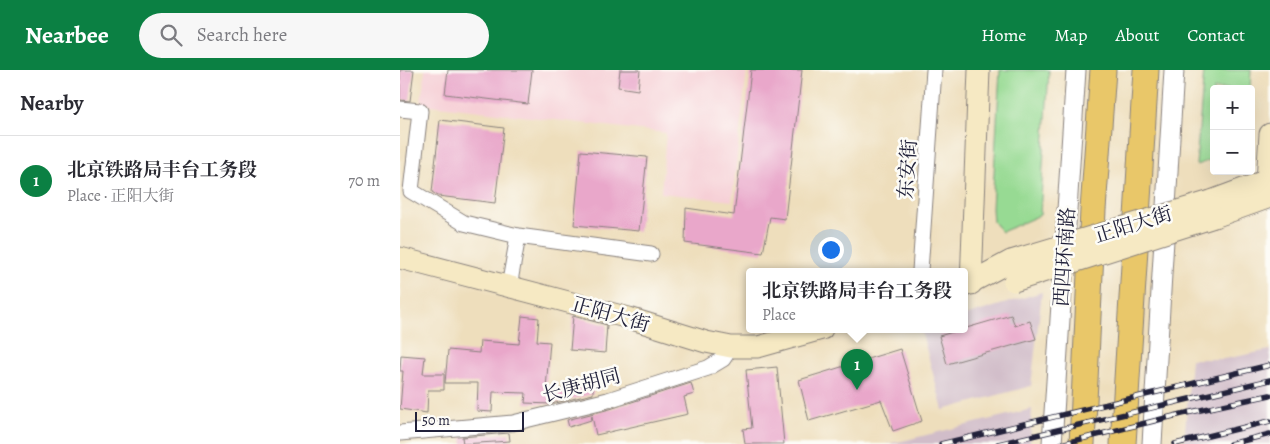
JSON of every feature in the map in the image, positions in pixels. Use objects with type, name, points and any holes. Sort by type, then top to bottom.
[{"type":"highway","name":"西四环南路","points":[[1082,444],[1093,210],[1103,70]]},
{"type":"highway","points":[[1124,444],[1146,70]]},
{"type":"main road","points":[[968,285],[979,70]]},
{"type":"main road","points":[[1268,189],[1270,134]]},
{"type":"main road","name":"正阳大街","points":[[968,285],[1268,189]]},
{"type":"main road","name":"正阳大街","points":[[400,258],[621,316],[706,342],[731,347],[758,346],[807,333]]},
{"type":"street","name":"东安街","points":[[920,268],[934,70]]},
{"type":"street","name":"西四环南路","points":[[1052,444],[1076,70]]},
{"type":"street","points":[[1152,444],[1174,70]]},
{"type":"street","points":[[400,109],[420,111],[410,191],[464,223],[518,236],[651,254]]},
{"type":"street","points":[[509,287],[518,236]]},
{"type":"street","name":"长庚胡同","points":[[400,433],[513,423],[608,400],[708,368],[723,359],[731,347]]},
{"type":"shaded area","points":[[425,70],[747,70],[732,201],[661,193],[666,133],[421,104]]},
{"type":"shaded area","points":[[1042,292],[1031,386],[943,410],[922,333],[968,333],[968,315]]},
{"type":"shaded area","points":[[1270,350],[1270,444],[1184,444],[1191,359],[1224,359]]},
{"type":"shaded area","points":[[1032,409],[1030,444],[886,444],[902,441]]},
{"type":"green space","points":[[1000,70],[1049,70],[1040,215],[1002,232],[993,222],[992,208]]},
{"type":"green space","points":[[1204,70],[1251,70],[1250,85],[1210,85],[1210,160],[1196,165]]},
{"type":"building","points":[[400,70],[414,70],[410,101],[400,100]]},
{"type":"building","points":[[448,70],[532,70],[528,104],[445,94]]},
{"type":"building","points":[[620,70],[640,70],[638,90],[618,87]]},
{"type":"building","points":[[751,70],[802,70],[785,219],[770,217],[763,253],[685,243],[686,208],[734,215]]},
{"type":"building","points":[[440,120],[504,128],[495,203],[438,196],[432,192]]},
{"type":"building","points":[[581,151],[647,157],[639,231],[574,225]]},
{"type":"building","points":[[1011,315],[1015,326],[1030,321],[1036,339],[947,364],[939,336],[949,333],[968,333],[968,328]]},
{"type":"building","points":[[522,316],[539,318],[537,341],[550,342],[546,388],[572,389],[572,384],[593,385],[593,394],[551,404],[525,403],[526,393],[493,392],[492,412],[477,411],[478,383],[445,383],[448,350],[479,353],[480,341],[519,344]]},
{"type":"building","points":[[573,316],[607,325],[605,353],[570,350]]},
{"type":"building","points":[[900,349],[922,421],[893,431],[881,400],[809,421],[799,380]]},
{"type":"building","points":[[401,355],[425,357],[423,374],[444,374],[444,390],[428,390],[427,413],[400,409],[403,371],[400,371]]},
{"type":"building","points":[[777,367],[784,444],[745,444],[743,429],[752,428],[746,370]]},
{"type":"building","points":[[691,383],[694,394],[684,397],[688,414],[596,435],[592,416],[591,420],[569,427],[567,420],[610,409]]},
{"type":"building","points":[[509,433],[510,441],[463,444],[462,437]]},
{"type":"railway","points":[[941,444],[1270,365]]},
{"type":"railway","points":[[998,444],[1270,380]]},
{"type":"railway","points":[[1061,444],[1182,414],[1270,395]]},
{"type":"railway","points":[[1175,444],[1270,421]]},
{"type":"railway","points":[[1230,444],[1270,434]]},
{"type":"place","name":"北京铁路局丰台工务段","points":[[857,390]]}]
